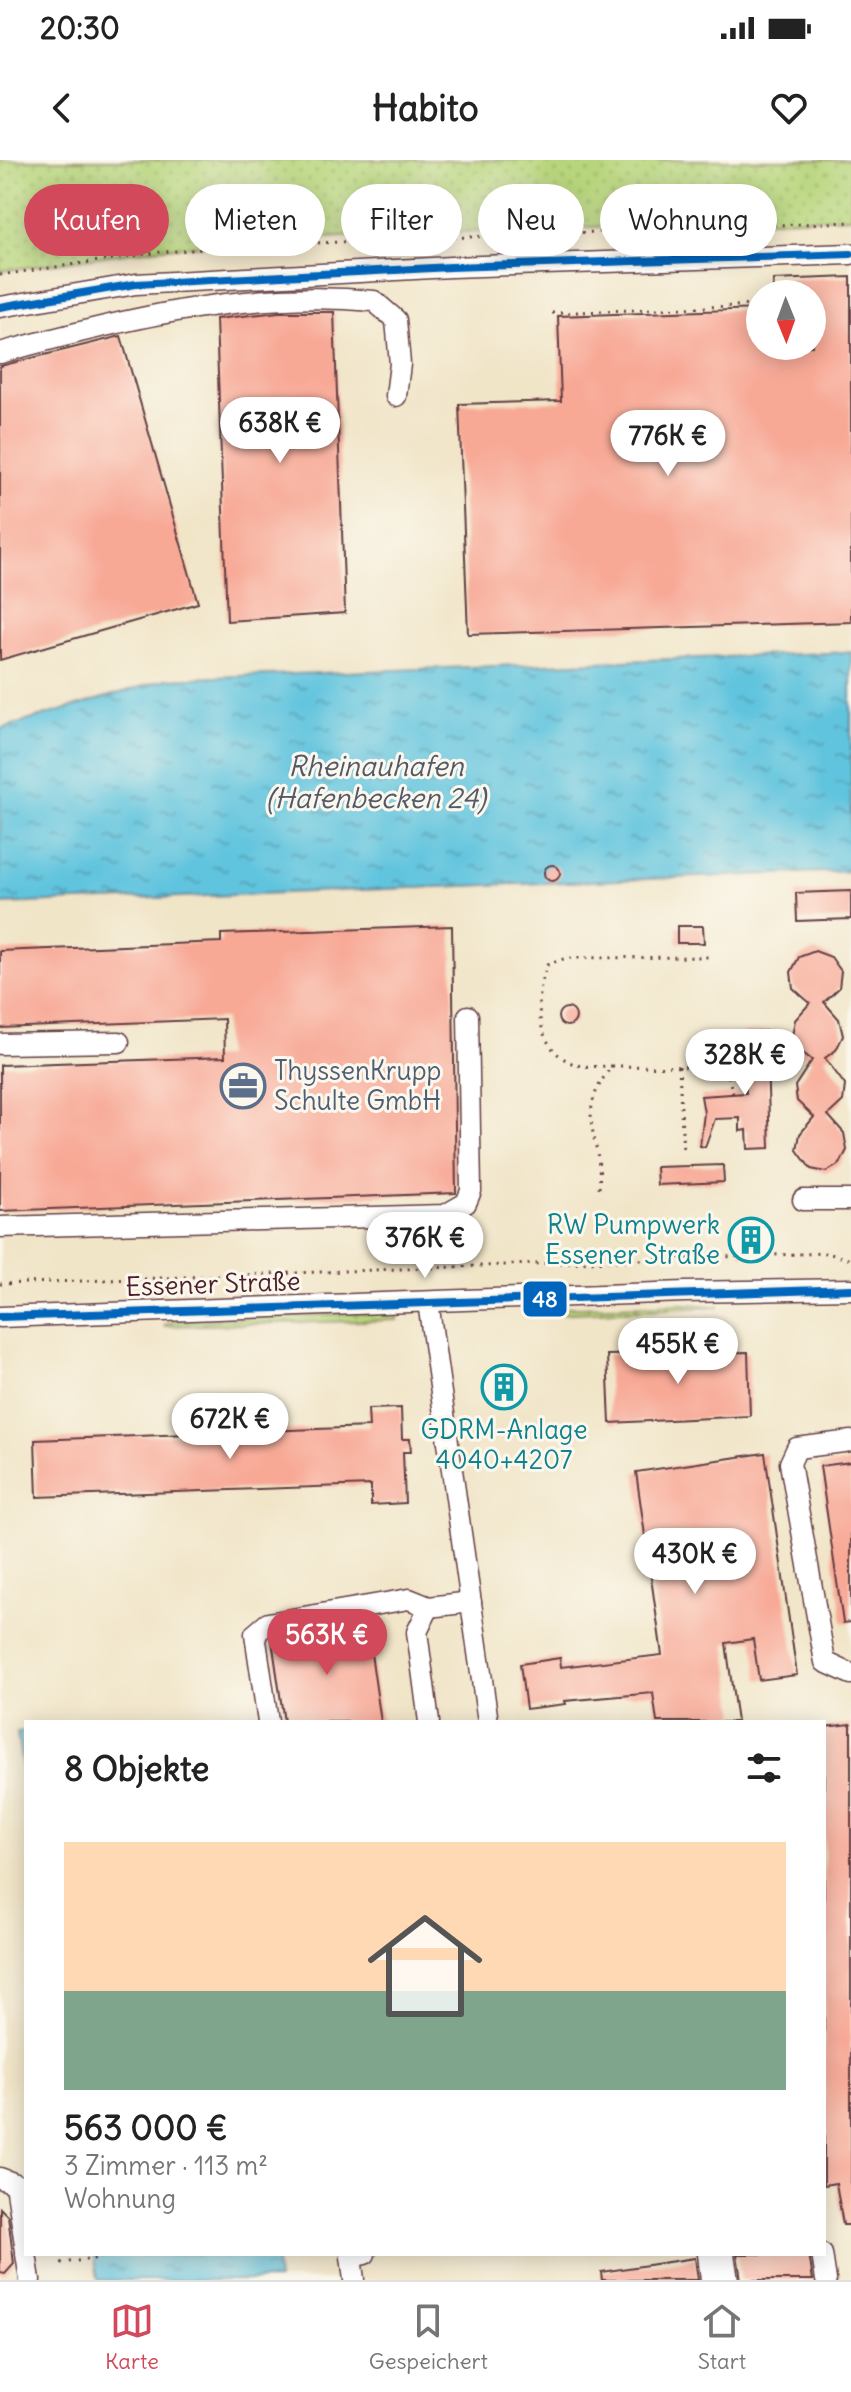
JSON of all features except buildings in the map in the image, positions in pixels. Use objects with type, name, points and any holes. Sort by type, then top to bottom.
[{"type":"street","points":[[0,307],[136,284],[451,267],[851,254]]},
{"type":"street","points":[[0,353],[123,319],[205,305],[374,301],[396,320],[400,364],[396,396]]},
{"type":"street","points":[[0,1227],[445,1215],[466,1203],[471,1191],[468,1016]]},
{"type":"street","points":[[0,1044],[119,1042]]},
{"type":"street","points":[[803,1200],[851,1200]]},
{"type":"street","name":"Essener Straße","points":[[0,1317],[851,1289]]},
{"type":"street","points":[[428,1302],[488,1720]]},
{"type":"street","points":[[851,1441],[797,1448],[790,1463],[825,1662],[851,1674]]},
{"type":"street","points":[[268,1720],[255,1634],[268,1623],[409,1599],[429,1607],[471,1602]]},
{"type":"street","points":[[429,1607],[417,1632],[429,1720]]},
{"type":"street","points":[[0,2178],[16,2184],[24,2238]]},
{"type":"street","points":[[27,2256],[30,2280]]},
{"type":"street","points":[[354,2280],[351,2257],[356,2256]]},
{"type":"street","points":[[708,2256],[711,2280]]},
{"type":"street","points":[[724,2256],[728,2280]]},
{"type":"street","points":[[822,2256],[826,2280]]},
{"type":"path","points":[[0,275],[161,252],[264,245],[851,222]]},
{"type":"path","points":[[552,313],[746,306]]},
{"type":"path","points":[[712,957],[566,958],[547,965],[539,987],[542,1036],[555,1053],[577,1065],[708,1067],[727,1072],[733,1094]]},
{"type":"path","points":[[599,1188],[601,1173],[589,1118],[599,1083],[612,1066]]},
{"type":"path","points":[[679,1066],[683,1153]]},
{"type":"path","points":[[0,1284],[827,1253],[851,1260]]},
{"type":"path","points":[[61,2263],[101,2258]]},
{"type":"green space","points":[[0,160],[851,160],[851,217],[777,220],[777,184],[600,184],[600,227],[584,227],[584,184],[478,184],[478,231],[462,232],[462,184],[341,184],[341,237],[325,238],[325,184],[185,184],[185,246],[169,247],[169,184],[24,184],[24,256],[104,256],[0,271]]},
{"type":"green space","points":[[690,1304],[720,1307],[523,1315],[523,1311],[542,1308]]},
{"type":"green space","points":[[397,1312],[397,1320],[163,1326],[172,1321]]},
{"type":"water","name":"Rheinauhafen (Hafenbecken 24)","points":[[851,652],[851,871],[0,904],[0,729],[167,679]]},
{"type":"water","points":[[24,1732],[24,1782],[17,1733]]},
{"type":"water","points":[[94,2256],[275,2256],[278,2280],[98,2280]]},
{"type":"transit line","name":"48","points":[[0,307],[136,284],[451,267],[851,254]]},
{"type":"transit line","name":"48","points":[[0,1317],[851,1289]]},
{"type":"place","name":"ThyssenKrupp Schulte GmbH","points":[[243,1086]]},
{"type":"place","name":"RW Pumpwerk Essener Straße","points":[[751,1240]]},
{"type":"place","name":"GDRM-Anlage 4040+4207","points":[[504,1387]]}]
